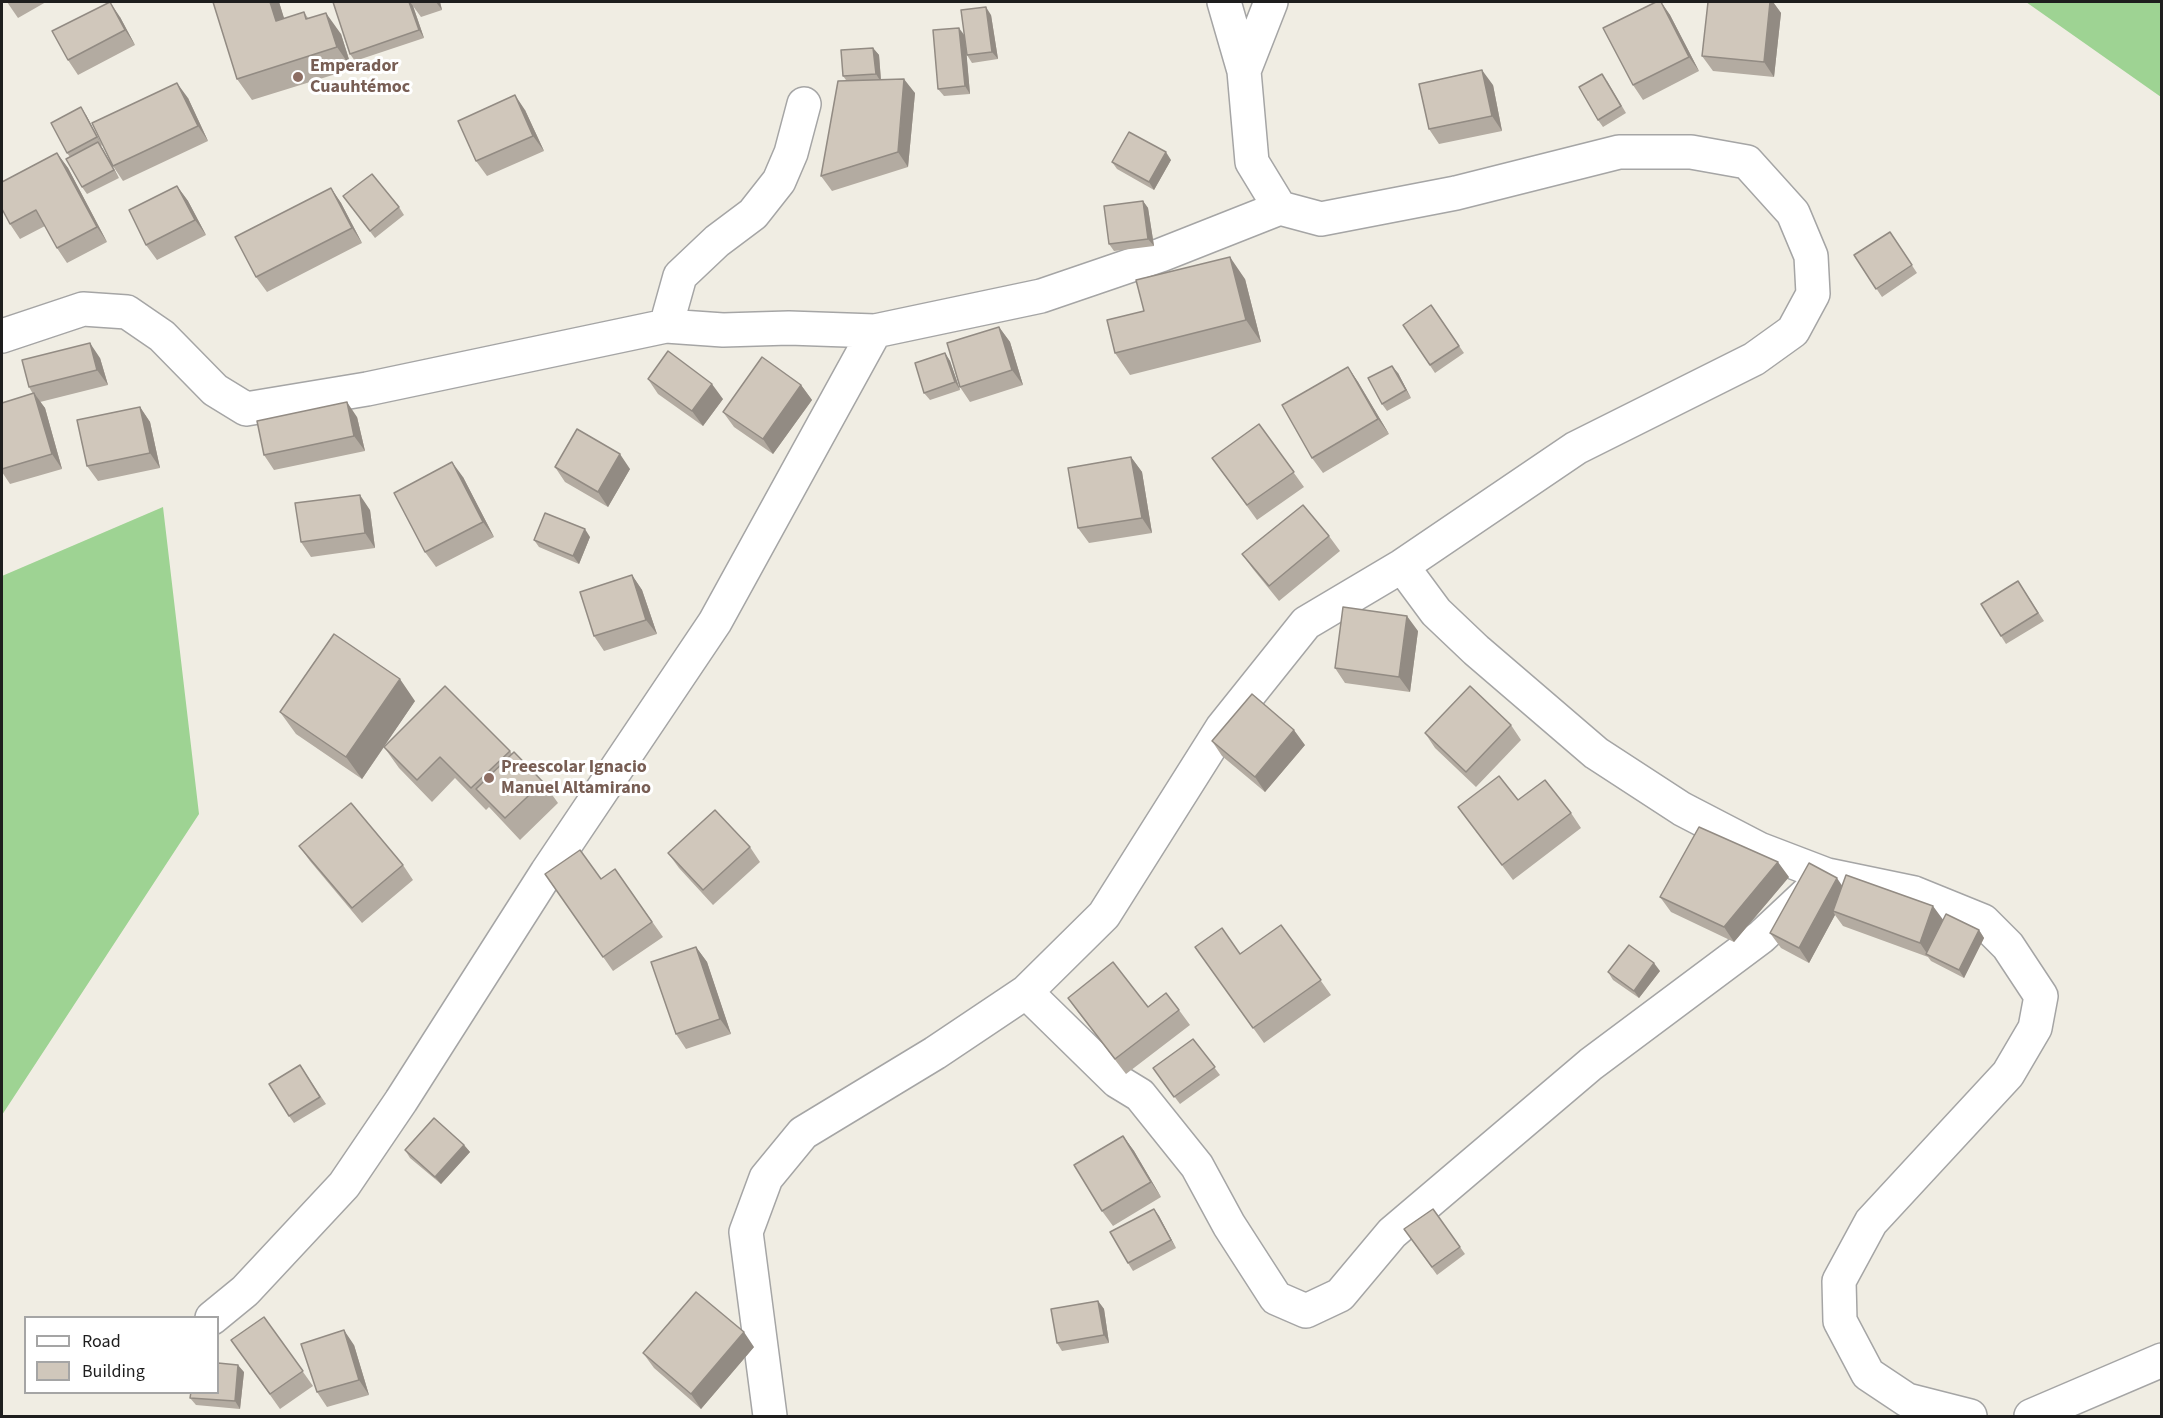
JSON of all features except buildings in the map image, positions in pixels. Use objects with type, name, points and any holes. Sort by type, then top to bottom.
[{"type":"street","points":[[1224,2],[1244,71],[1252,162],[1280,208]]},
{"type":"street","points":[[1244,71],[1271,2]]},
{"type":"street","points":[[666,326],[680,276],[717,241],[753,214],[779,181],[791,153],[804,104]]},
{"type":"street","points":[[2,336],[83,309],[128,312],[162,336],[215,390],[246,409],[368,389],[666,326],[723,330],[789,328],[875,331],[1041,296],[1161,255],[1280,208],[1321,219],[1456,192],[1619,152],[1691,152],[1747,162],[1793,213],[1811,256],[1813,294],[1793,331],[1754,359],[1576,448],[1402,567],[1306,623],[1222,728],[1104,915],[1026,992],[935,1053],[803,1133],[766,1178],[746,1232],[770,1416]]},
{"type":"street","points":[[213,1316],[245,1291],[344,1185],[401,1101],[547,872],[715,622],[875,331]]},
{"type":"street","points":[[1402,567],[1444,620],[1596,753],[1682,809],[1759,849],[1827,875],[1914,893],[1983,921],[2008,946],[2041,996],[2035,1028],[2008,1074],[1871,1222],[1839,1281],[1840,1321],[1868,1374],[1907,1400],[1970,1416]]},
{"type":"street","points":[[1026,992],[1117,1080],[1140,1095],[1197,1166],[1229,1225],[1276,1298],[1306,1311],[1340,1295],[1392,1233],[1591,1064],[1761,937],[1827,875]]},
{"type":"street","points":[[2031,1416],[2162,1360]]},
{"type":"green space","points":[[2026,2],[2161,2],[2161,97]]},
{"type":"green space","points":[[163,507],[199,814],[2,1115],[2,576]]},
{"type":"place","name":"Emperador Cuauhtémoc","points":[[298,77]]},
{"type":"place","name":"Preescolar Ignacio Manuel Altamirano","points":[[489,778]]}]
